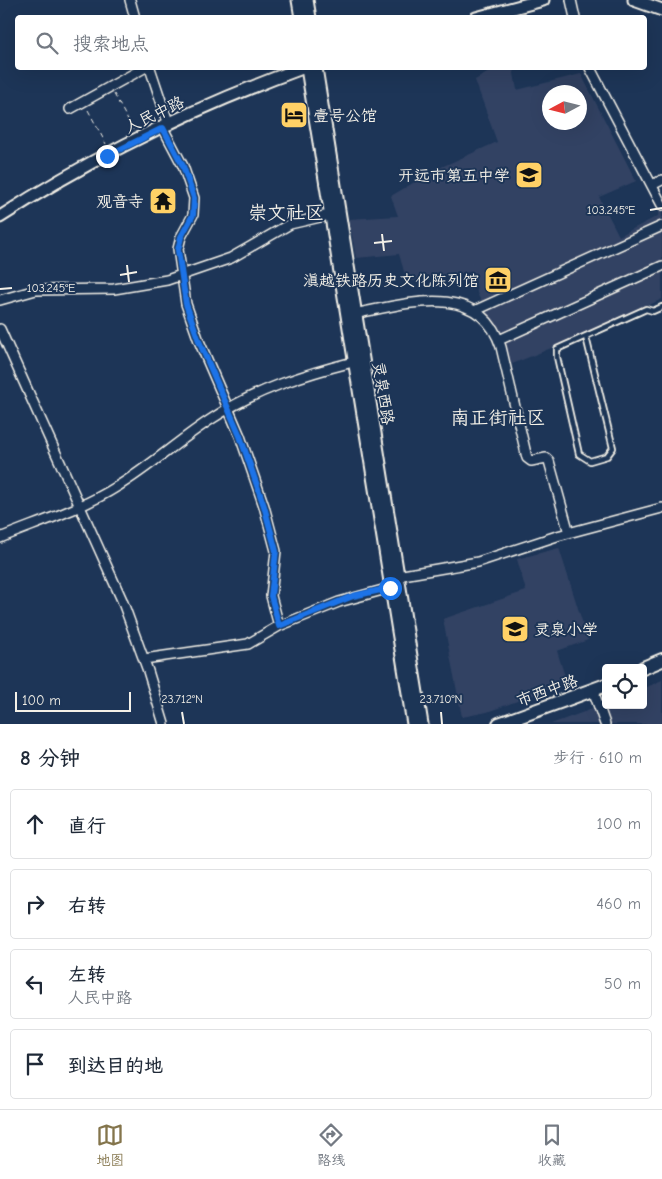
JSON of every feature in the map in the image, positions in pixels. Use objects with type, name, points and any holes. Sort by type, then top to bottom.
[{"type":"main road","points":[[298,0],[300,15]]},
{"type":"main road","points":[[307,0],[310,15]]},
{"type":"main road","points":[[487,15],[543,0]]},
{"type":"main road","points":[[634,0],[662,10]]},
{"type":"main road","name":"人民中路","points":[[0,217],[39,192],[166,126],[244,90],[297,70]]},
{"type":"main road","name":"灵泉西路","points":[[307,70],[413,724]]},
{"type":"main road","name":"灵泉西路","points":[[316,70],[354,314],[422,724]]},
{"type":"main road","points":[[647,666],[662,660]]},
{"type":"main road","name":"市西中路","points":[[499,724],[602,687]]},
{"type":"street","points":[[130,0],[134,15]]},
{"type":"street","points":[[571,0],[574,15]]},
{"type":"street","points":[[70,109],[140,70]]},
{"type":"street","points":[[151,70],[166,126],[194,198],[193,215],[179,243],[178,256],[191,320],[229,408],[252,469],[275,543],[276,557],[271,596],[279,626]]},
{"type":"street","points":[[591,70],[662,205]]},
{"type":"street","points":[[652,185],[662,180]]},
{"type":"street","points":[[0,300],[36,290],[114,289],[181,276],[231,258],[290,224],[330,215]]},
{"type":"street","points":[[474,311],[662,226]]},
{"type":"street","points":[[499,340],[662,266]]},
{"type":"street","points":[[354,314],[412,304],[446,301],[461,304],[474,311],[492,329],[499,340],[527,458],[531,462],[546,458],[549,461],[568,533]]},
{"type":"street","points":[[0,329],[118,591],[144,659],[164,724]]},
{"type":"street","points":[[0,538],[80,505],[132,477],[199,427],[229,408],[294,379],[353,362]]},
{"type":"street","points":[[397,576],[478,562],[568,533],[662,508]]},
{"type":"street","points":[[144,659],[239,646],[255,640],[279,626],[353,596],[390,588]]},
{"type":"street","points":[[593,690],[605,724]]},
{"type":"lane","points":[[586,337],[613,448],[607,456],[590,460],[579,454],[557,349],[563,344],[586,337],[646,309],[652,311],[662,307]]},
{"type":"path","points":[[110,86],[138,140]]},
{"type":"path","points":[[84,101],[110,154]]},
{"type":"shaded area","name":"开远市第五中学","points":[[492,70],[513,70],[517,90],[581,74],[587,85],[542,85],[542,130],[587,130],[587,86],[636,181],[599,197],[619,236],[658,216],[662,202],[662,299],[593,331],[512,364],[477,293],[475,273],[470,272],[407,282],[399,254],[356,258],[349,219],[398,216],[391,196],[437,169],[497,142],[475,80]]},
{"type":"shaded area","name":"灵泉小学","points":[[559,548],[588,640],[557,651],[567,683],[487,712],[462,717],[443,619],[526,591],[517,559]]},
{"type":"shaded area","points":[[662,680],[662,724],[551,724],[602,705],[602,709],[647,709],[647,687]]},
{"type":"place","name":"壹号公馆","points":[[294,115]]},
{"type":"place","name":"开远市第五中学","points":[[529,175]]},
{"type":"place","name":"观音寺","points":[[163,201]]},
{"type":"place","name":"滇越铁路历史文化陈列馆","points":[[498,280]]},
{"type":"place","name":"灵泉小学","points":[[515,629]]},
{"type":"district","name":"崇文社区","points":[[286,212]]},
{"type":"district","name":"南正街社区","points":[[498,417]]},
{"type":"route","points":[[107,156],[163,128],[188,176],[193,191],[194,211],[181,237],[178,250],[186,304],[199,341],[240,436],[275,543],[276,557],[271,596],[279,626],[353,596],[390,588]]}]
